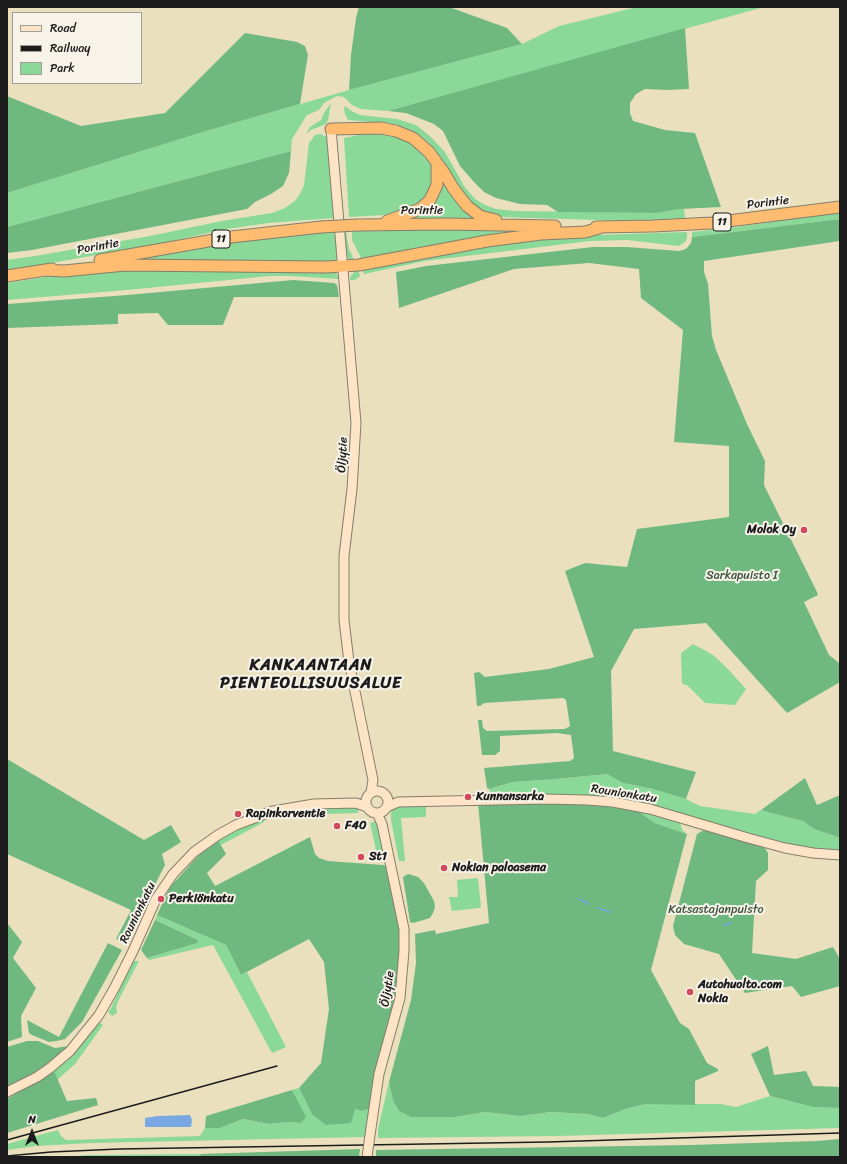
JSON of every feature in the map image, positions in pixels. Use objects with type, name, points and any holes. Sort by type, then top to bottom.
[{"type":"highway","points":[[331,129],[371,128],[396,131],[407,135],[419,142],[429,152],[460,198],[474,213],[486,218],[513,221],[524,226]]},
{"type":"highway","points":[[379,224],[412,212],[426,205],[436,190],[438,181],[437,165]]},
{"type":"highway","name":"Porintie","points":[[7,276],[231,237],[321,227],[379,224],[447,224],[603,227],[712,223],[840,207]]},
{"type":"highway","points":[[46,270],[64,271],[125,265],[359,265],[487,241],[541,234],[585,232],[603,227]]},
{"type":"main road","name":"Öljytie","points":[[331,129],[356,424],[352,489],[344,556],[344,620],[349,662],[404,929],[404,951],[400,998],[379,1074],[367,1157]]},
{"type":"main road","name":"Rounionkatu","points":[[7,1092],[37,1077],[50,1068],[70,1050],[99,1015],[130,957],[156,898],[173,874],[194,852],[218,835],[236,825],[273,811],[301,806],[377,802],[561,799],[613,802],[650,809],[785,848],[813,853],[840,855]]},
{"type":"green space","points":[[359,7],[449,7],[507,28],[522,44],[349,90],[351,55]]},
{"type":"green space","points":[[637,7],[764,7],[388,111],[361,109],[352,105],[344,97],[337,96],[324,103],[319,110],[307,115],[292,139],[291,151],[7,227],[7,193],[203,132],[349,90],[522,44],[559,26]]},
{"type":"green space","points":[[685,28],[689,89],[645,89],[636,94],[630,103],[630,113],[633,121],[665,130],[695,133],[721,207],[680,209],[657,213],[558,212],[547,205],[520,204],[496,198],[484,192],[460,166],[443,131],[434,124],[406,113],[388,111]]},
{"type":"green space","points":[[245,33],[297,42],[305,46],[308,55],[300,104],[203,132],[7,193],[7,96],[81,126],[165,113]]},
{"type":"green space","points":[[331,103],[326,124],[311,130],[306,134],[310,127],[321,120]]},
{"type":"green space","points":[[345,106],[360,115],[397,119],[416,125],[431,137],[445,152],[464,186],[475,199],[496,209],[515,211],[657,213],[684,209],[685,218],[628,221],[501,217],[490,215],[478,211],[460,193],[436,151],[418,134],[394,124],[348,120],[345,114]]},
{"type":"green space","points":[[320,134],[327,137],[334,218],[268,223],[227,229],[152,245],[7,271],[7,260],[150,236],[222,221],[272,213],[285,208],[295,201],[300,194],[304,185],[309,143],[315,135]]},
{"type":"green space","points":[[371,134],[402,138],[414,145],[430,163],[436,173],[435,182],[421,203],[400,213],[349,217],[344,138]]},
{"type":"green space","points":[[291,151],[289,173],[283,186],[255,202],[247,209],[32,250],[7,253],[7,227]]},
{"type":"green space","points":[[443,179],[477,219],[410,218],[436,200]]},
{"type":"green space","points":[[840,212],[840,219],[692,237],[692,232]]},
{"type":"green space","name":"Sarkapuisto I","points":[[840,219],[840,241],[704,261],[704,272],[708,284],[712,336],[716,350],[747,424],[765,461],[764,485],[817,592],[818,595],[804,602],[829,655],[839,663],[840,682],[787,713],[706,623],[634,629],[611,671],[613,751],[696,772],[686,799],[653,789],[623,783],[607,774],[513,782],[489,789],[487,788],[484,768],[570,761],[574,758],[571,735],[557,733],[500,736],[500,751],[495,755],[482,755],[478,720],[482,720],[483,728],[487,731],[565,729],[570,726],[566,700],[563,698],[484,703],[477,706],[474,673],[479,672],[485,677],[549,669],[594,657],[565,571],[585,563],[627,567],[637,529],[729,517],[729,446],[674,442],[683,330],[641,298],[639,269],[589,263],[514,269],[399,308],[396,272],[426,266],[593,247],[627,247],[679,251],[686,249],[691,243],[692,237]]},
{"type":"green space","points":[[352,230],[531,230],[362,260],[352,240]]},
{"type":"green space","points":[[344,231],[346,231],[349,249],[355,262],[349,260],[346,255]]},
{"type":"green space","points":[[336,232],[338,257],[332,263],[148,261],[146,259],[148,257],[224,243],[278,235]]},
{"type":"green space","points":[[687,232],[685,242],[679,246],[627,240],[590,241],[425,261],[364,274],[362,267],[505,240],[567,236]]},
{"type":"green space","points":[[358,269],[360,276],[355,280],[350,280],[351,275]]},
{"type":"green space","points":[[91,270],[332,271],[337,274],[339,279],[269,276],[7,300],[7,283]]},
{"type":"green space","points":[[293,280],[334,283],[337,285],[339,297],[234,297],[223,325],[168,325],[158,313],[118,314],[118,324],[7,328],[7,304]]},
{"type":"green space","points":[[693,644],[713,655],[746,689],[735,705],[705,703],[687,685],[682,683],[681,653]]},
{"type":"green space","points":[[7,759],[144,840],[171,825],[181,842],[162,854],[165,865],[125,943],[116,939],[131,910],[7,854]]},
{"type":"green space","points":[[607,774],[623,783],[653,789],[686,799],[700,806],[755,814],[761,810],[803,821],[814,829],[840,838],[840,852],[784,844],[656,807],[492,796],[489,789],[513,782]]},
{"type":"green space","points":[[805,778],[817,805],[840,795],[840,838],[814,829],[803,821],[761,810]]},
{"type":"green space","points":[[478,803],[588,804],[638,811],[655,823],[687,834],[651,970],[680,1023],[689,1029],[707,1063],[718,1069],[718,1071],[695,1081],[695,1105],[646,1104],[625,1109],[603,1118],[588,1114],[551,1112],[520,1116],[485,1112],[455,1117],[411,1117],[399,1111],[393,1101],[389,1082],[411,1000],[416,963],[415,934],[435,930],[436,934],[489,923]]},
{"type":"green space","points":[[358,806],[358,813],[322,814],[322,809],[324,807]]},
{"type":"green space","points":[[397,806],[426,806],[425,817],[401,818],[405,861],[399,861],[391,820],[392,808]]},
{"type":"green space","points":[[638,811],[680,823],[683,831],[687,834],[655,823]]},
{"type":"green space","points":[[264,817],[264,822],[221,845],[218,840]]},
{"type":"green space","points":[[377,821],[383,849],[380,852],[376,850],[370,823]]},
{"type":"green space","name":"Katsastajanpuisto","points":[[704,830],[765,848],[768,853],[768,870],[756,881],[752,953],[796,959],[833,947],[840,959],[840,986],[801,997],[792,986],[745,993],[719,954],[684,944],[675,935],[673,926],[697,834]]},
{"type":"green space","points":[[310,837],[315,854],[319,858],[328,861],[387,866],[389,869],[399,931],[400,955],[393,1013],[369,1109],[362,1111],[355,1109],[351,1123],[326,1125],[312,1114],[299,1088],[321,1063],[329,1009],[324,962],[309,939],[241,975],[226,945],[157,915],[170,887],[198,856],[218,840],[226,854],[207,873],[215,886]]},
{"type":"green space","points":[[408,874],[418,877],[424,883],[434,901],[435,907],[430,918],[413,923],[410,922],[403,877]]},
{"type":"green space","points":[[478,878],[481,907],[452,911],[449,897],[458,897],[457,880]]},
{"type":"green space","points":[[157,915],[226,945],[241,975],[247,972],[286,1047],[272,1053],[213,945],[149,960],[147,958],[196,943],[198,940],[155,920]]},
{"type":"green space","points":[[155,920],[198,940],[197,943],[147,958],[141,950]]},
{"type":"green space","points":[[7,923],[22,942],[13,958],[36,988],[21,1016],[22,1037],[7,1042]]},
{"type":"green space","points":[[108,943],[122,950],[82,1022],[65,1039],[57,1041],[49,1042],[29,1033],[27,1020],[59,1037]]},
{"type":"green space","points":[[133,961],[139,961],[118,1001],[116,1007],[117,1013],[112,1016],[108,1012]]},
{"type":"green space","points":[[99,1022],[103,1025],[83,1053],[75,1064],[57,1080],[54,1071],[71,1056]]},
{"type":"green space","points":[[27,1041],[38,1041],[55,1048],[69,1046],[52,1062],[20,1084],[7,1089],[7,1047]]},
{"type":"green space","points":[[768,1046],[774,1075],[806,1071],[813,1086],[840,1087],[840,1108],[813,1107],[770,1096],[751,1054]]},
{"type":"green space","points":[[54,1071],[67,1101],[96,1098],[98,1105],[7,1133],[7,1099]]},
{"type":"green space","points":[[389,1082],[393,1101],[399,1111],[411,1117],[455,1117],[485,1112],[520,1116],[551,1112],[587,1114],[603,1118],[625,1109],[646,1104],[721,1104],[736,1107],[770,1096],[813,1107],[840,1108],[840,1128],[557,1136],[378,1138],[378,1129]]},
{"type":"green space","points":[[299,1088],[312,1114],[355,1109],[362,1111],[369,1109],[365,1137],[91,1143],[36,1146],[7,1150],[7,1144],[58,1130],[61,1136],[66,1140],[200,1136],[205,1128],[220,1128],[243,1119],[269,1124],[288,1122],[301,1123],[305,1117],[292,1090]]},
{"type":"green space","points":[[292,1090],[306,1117],[301,1123],[288,1122],[269,1124],[243,1119],[220,1128],[205,1128],[206,1116]]},
{"type":"green space","points":[[840,1139],[840,1157],[376,1157],[376,1150],[690,1145]]},
{"type":"green space","points":[[360,1149],[359,1157],[202,1157],[200,1154]]},
{"type":"green space","points":[[200,1154],[203,1157],[63,1157],[88,1155]]},
{"type":"water","points":[[190,1115],[192,1120],[191,1127],[145,1127],[145,1118]]},
{"type":"waterway","points":[[579,899],[589,904]]},
{"type":"waterway","points":[[598,908],[610,912]]},
{"type":"waterway","points":[[724,925],[731,923]]},
{"type":"railway","points":[[7,1140],[277,1066]]},
{"type":"railway","points":[[7,1156],[51,1152],[119,1149],[548,1142],[840,1133]]},
{"type":"place","name":"Molok Oy","points":[[804,530]]},
{"type":"place","name":"Kunnansarka","points":[[468,797]]},
{"type":"place","name":"Rapinkorventie","points":[[238,814]]},
{"type":"place","name":"F40","points":[[337,826]]},
{"type":"place","name":"St1","points":[[361,857]]},
{"type":"place","name":"Nokian paloasema","points":[[444,868]]},
{"type":"place","name":"Perkiönkatu","points":[[161,899]]},
{"type":"place","name":"Autohuolto.com Nokia","points":[[690,992]]},
{"type":"district","name":"KANKAANTAAN PIENTEOLLISUUSALUE","points":[[311,675]]}]
